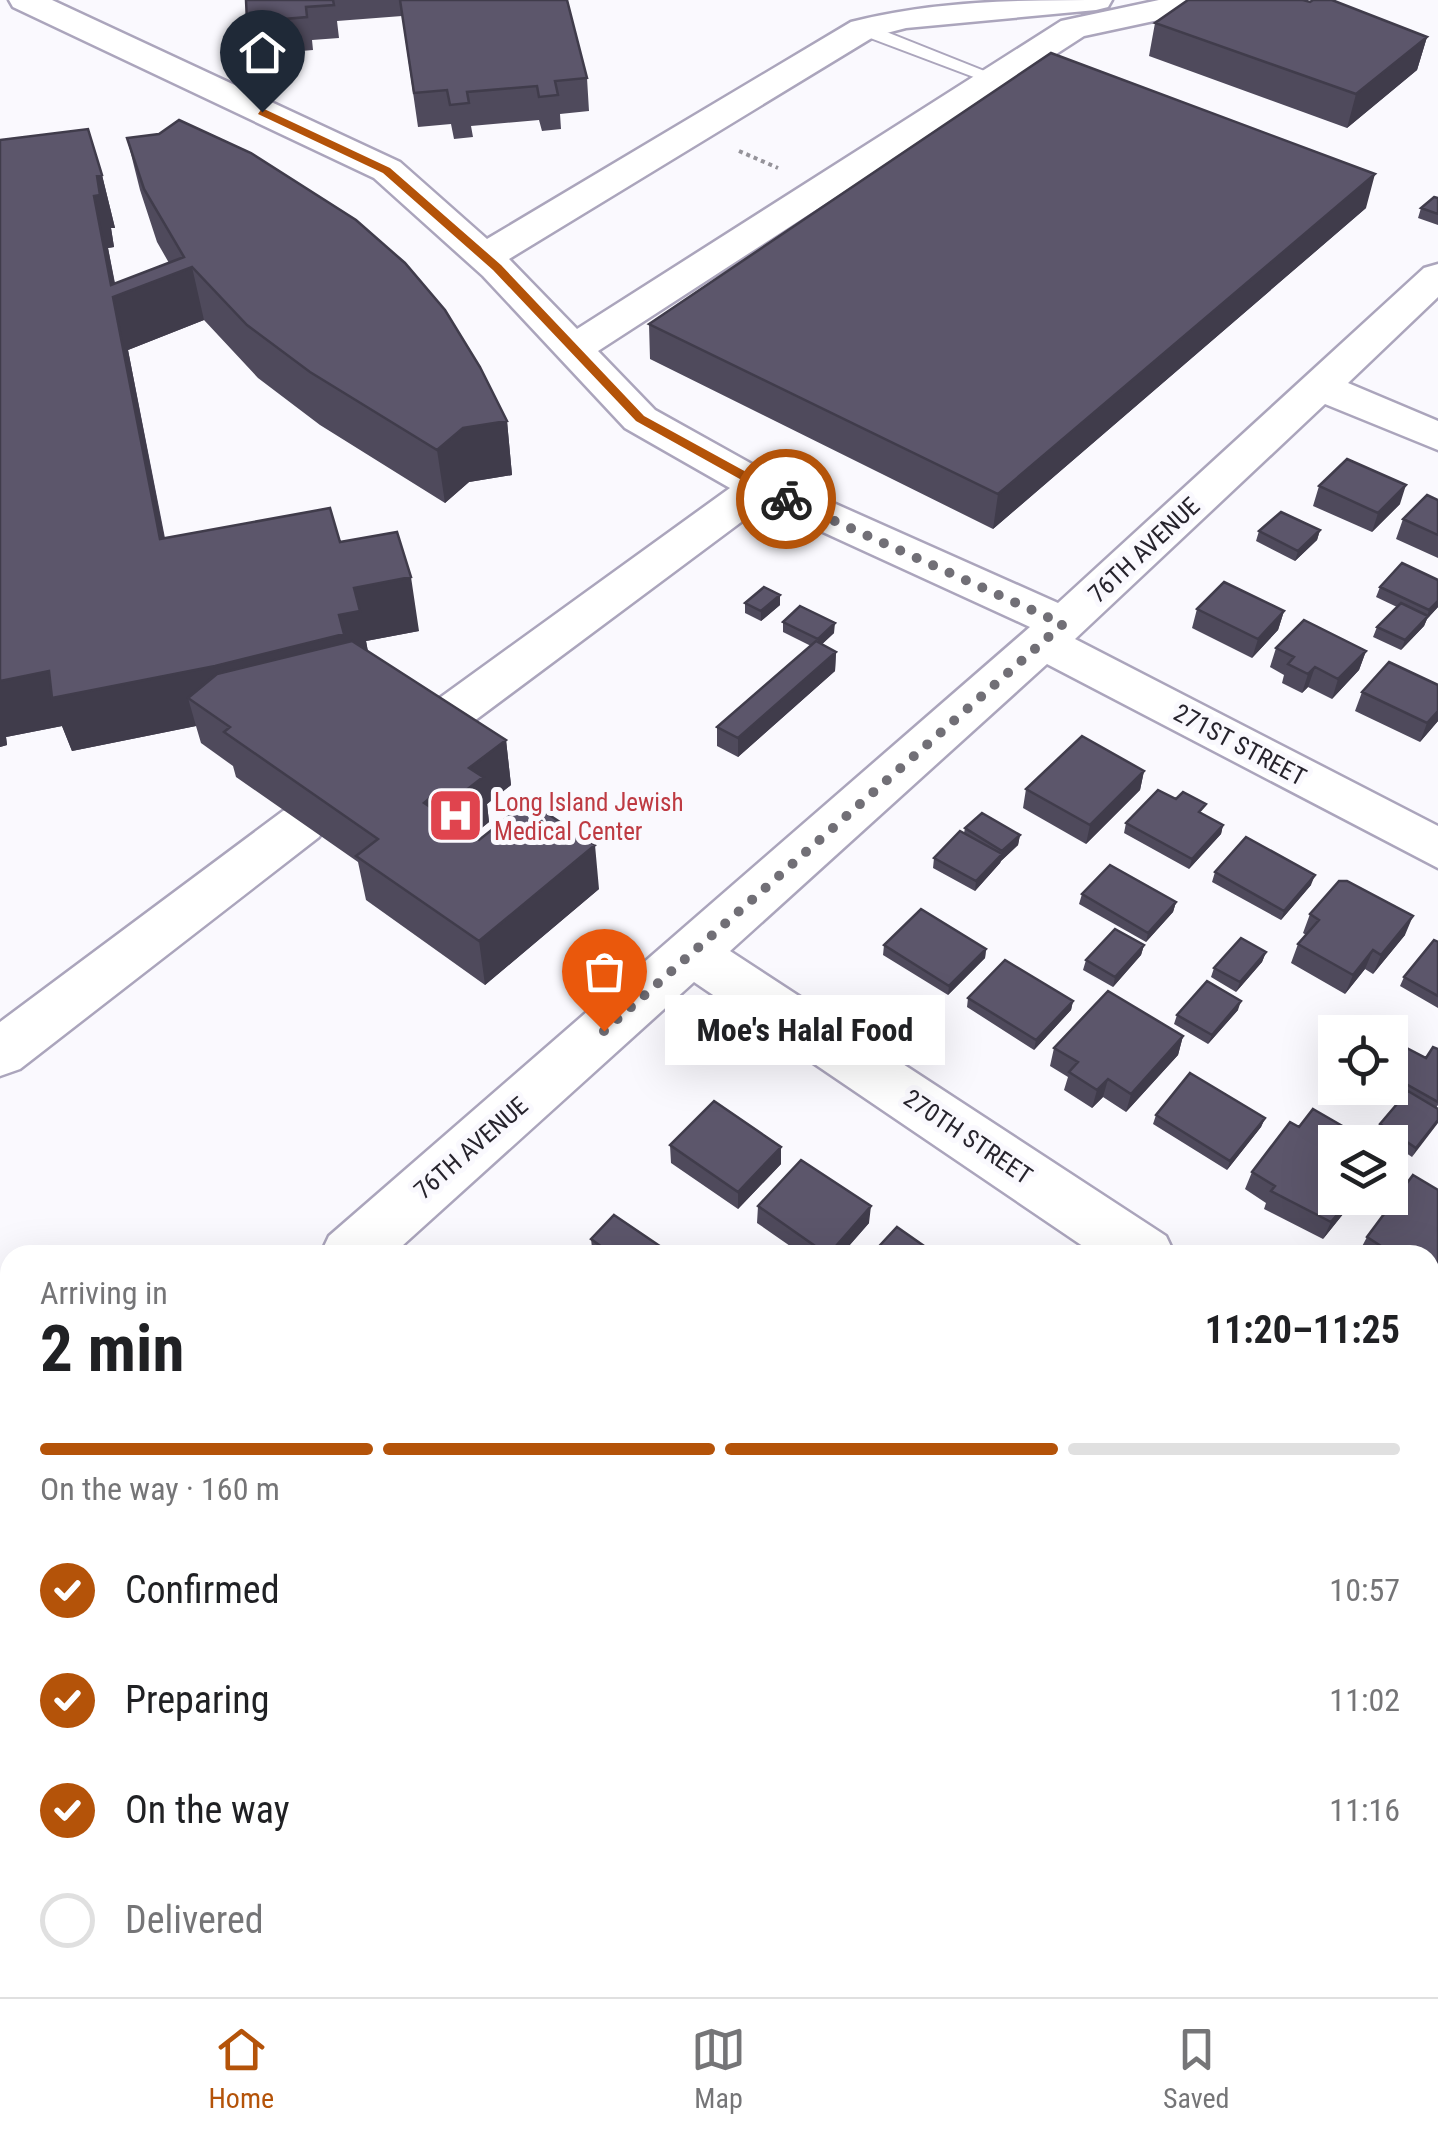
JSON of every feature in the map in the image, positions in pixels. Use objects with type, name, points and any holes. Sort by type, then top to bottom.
[{"type":"street","points":[[485,257],[863,30],[905,18],[1096,0]]},
{"type":"street","points":[[576,347],[1073,28],[1207,0]]},
{"type":"street","name":"271ST STREET","points":[[19,7],[386,170],[485,257],[576,347],[640,419],[760,487],[1053,633],[1438,848]]},
{"type":"street","name":"76TH AVENUE","points":[[361,1245],[1053,633],[1438,276]]},
{"type":"street","points":[[1322,386],[1438,437]]},
{"type":"street","points":[[429,730],[760,487]]},
{"type":"street","points":[[0,1053],[302,824]]},
{"type":"street","name":"270TH STREET","points":[[692,953],[1130,1245]]},
{"type":"lane","points":[[863,30],[993,78]]},
{"type":"building","points":[[246,0],[333,0],[334,5],[306,7],[307,17],[247,22]]},
{"type":"building","points":[[400,0],[567,0],[587,78],[555,81],[558,95],[539,97],[537,86],[467,92],[469,103],[450,105],[447,90],[414,93]]},
{"type":"building","points":[[1188,0],[1332,0],[1427,37],[1356,94],[1155,23]]},
{"type":"building","points":[[1051,53],[1375,174],[998,494],[649,324]]},
{"type":"building","points":[[179,120],[251,153],[356,220],[405,263],[445,310],[507,421],[463,428],[437,450],[310,372],[247,325],[192,267],[113,297],[160,539],[330,508],[340,542],[397,532],[411,577],[354,588],[360,611],[339,615],[344,634],[215,666],[52,698],[49,671],[0,681],[0,140],[88,129],[102,175],[97,176],[100,195],[94,196],[111,285],[184,257],[144,189],[127,138],[159,134]]},
{"type":"building","points":[[1438,198],[1438,214],[1421,208]]},
{"type":"building","points":[[1347,459],[1406,485],[1378,513],[1319,486]]},
{"type":"building","points":[[1427,495],[1438,500],[1438,535],[1403,519]]},
{"type":"building","points":[[1281,512],[1320,530],[1298,551],[1259,531]]},
{"type":"building","points":[[1402,563],[1438,580],[1438,601],[1429,610],[1380,587]]},
{"type":"building","points":[[1224,582],[1284,611],[1258,639],[1197,609]]},
{"type":"building","points":[[764,587],[780,595],[761,611],[745,603]]},
{"type":"building","points":[[1401,603],[1428,616],[1405,640],[1377,627]]},
{"type":"building","points":[[800,606],[835,623],[818,639],[783,622]]},
{"type":"building","points":[[1304,620],[1366,651],[1338,679],[1315,667],[1308,674],[1288,664],[1294,657],[1276,648]]},
{"type":"building","points":[[352,641],[506,740],[469,768],[483,777],[451,802],[437,792],[424,803],[479,840],[528,801],[595,845],[479,941],[356,856],[378,839],[224,732],[230,727],[188,698],[217,674]]},
{"type":"building","points":[[816,641],[836,652],[738,738],[717,727]]},
{"type":"building","points":[[1389,662],[1438,685],[1438,711],[1427,723],[1362,692]]},
{"type":"building","points":[[1082,736],[1144,771],[1090,825],[1026,789]]},
{"type":"building","points":[[1158,790],[1176,799],[1183,792],[1206,804],[1199,812],[1223,825],[1192,859],[1126,823]]},
{"type":"building","points":[[982,813],[1020,835],[1002,851],[965,828]]},
{"type":"building","points":[[960,831],[1002,854],[976,881],[934,858]]},
{"type":"building","points":[[1246,837],[1315,875],[1284,911],[1215,872]]},
{"type":"building","points":[[1110,865],[1176,902],[1148,933],[1082,894]]},
{"type":"building","points":[[1339,881],[1347,881],[1413,916],[1381,955],[1373,950],[1353,975],[1298,944],[1319,920],[1310,914]]},
{"type":"building","points":[[921,909],[986,949],[949,986],[884,945]]},
{"type":"building","points":[[1115,929],[1144,945],[1115,977],[1086,960]]},
{"type":"building","points":[[1241,938],[1266,952],[1240,982],[1214,968]]},
{"type":"building","points":[[1434,940],[1438,942],[1438,996],[1404,977]]},
{"type":"building","points":[[1005,960],[1073,1001],[1036,1040],[968,998]]},
{"type":"building","points":[[1207,981],[1241,1001],[1212,1035],[1177,1015]]},
{"type":"building","points":[[1108,991],[1183,1036],[1131,1094],[1108,1079],[1097,1090],[1069,1072],[1078,1062],[1054,1048]]},
{"type":"building","points":[[1433,1047],[1438,1049],[1438,1102],[1408,1085],[1408,1049],[1426,1058]]},
{"type":"building","points":[[1190,1073],[1265,1118],[1230,1161],[1156,1115]]},
{"type":"building","points":[[1408,1091],[1438,1109],[1438,1120],[1416,1148],[1408,1143],[1408,1125],[1380,1124],[1396,1105],[1408,1105]]},
{"type":"building","points":[[714,1101],[781,1147],[738,1192],[670,1145]]},
{"type":"building","points":[[1313,1109],[1341,1125],[1318,1125],[1318,1215],[1337,1215],[1331,1222],[1271,1191],[1275,1186],[1252,1172],[1290,1122],[1299,1127]]},
{"type":"building","points":[[801,1160],[871,1206],[837,1245],[814,1245],[758,1206]]},
{"type":"building","points":[[1413,1175],[1438,1190],[1438,1245],[1379,1245],[1367,1237],[1383,1215],[1408,1215],[1408,1182]]},
{"type":"building","points":[[614,1215],[658,1245],[599,1245],[591,1239]]},
{"type":"building","points":[[897,1227],[923,1245],[880,1245]]},
{"type":"way so far","points":[[604,1031],[1063,624],[786,499]]},
{"type":"place","name":"Long Island Jewish Medical Center","points":[[455,816]]},
{"type":"place","name":"Moe's Halal Food","points":[[604,1031]]},
{"type":"route","points":[[262,112],[386,170],[497,268],[580,351],[640,419],[786,499]]}]
